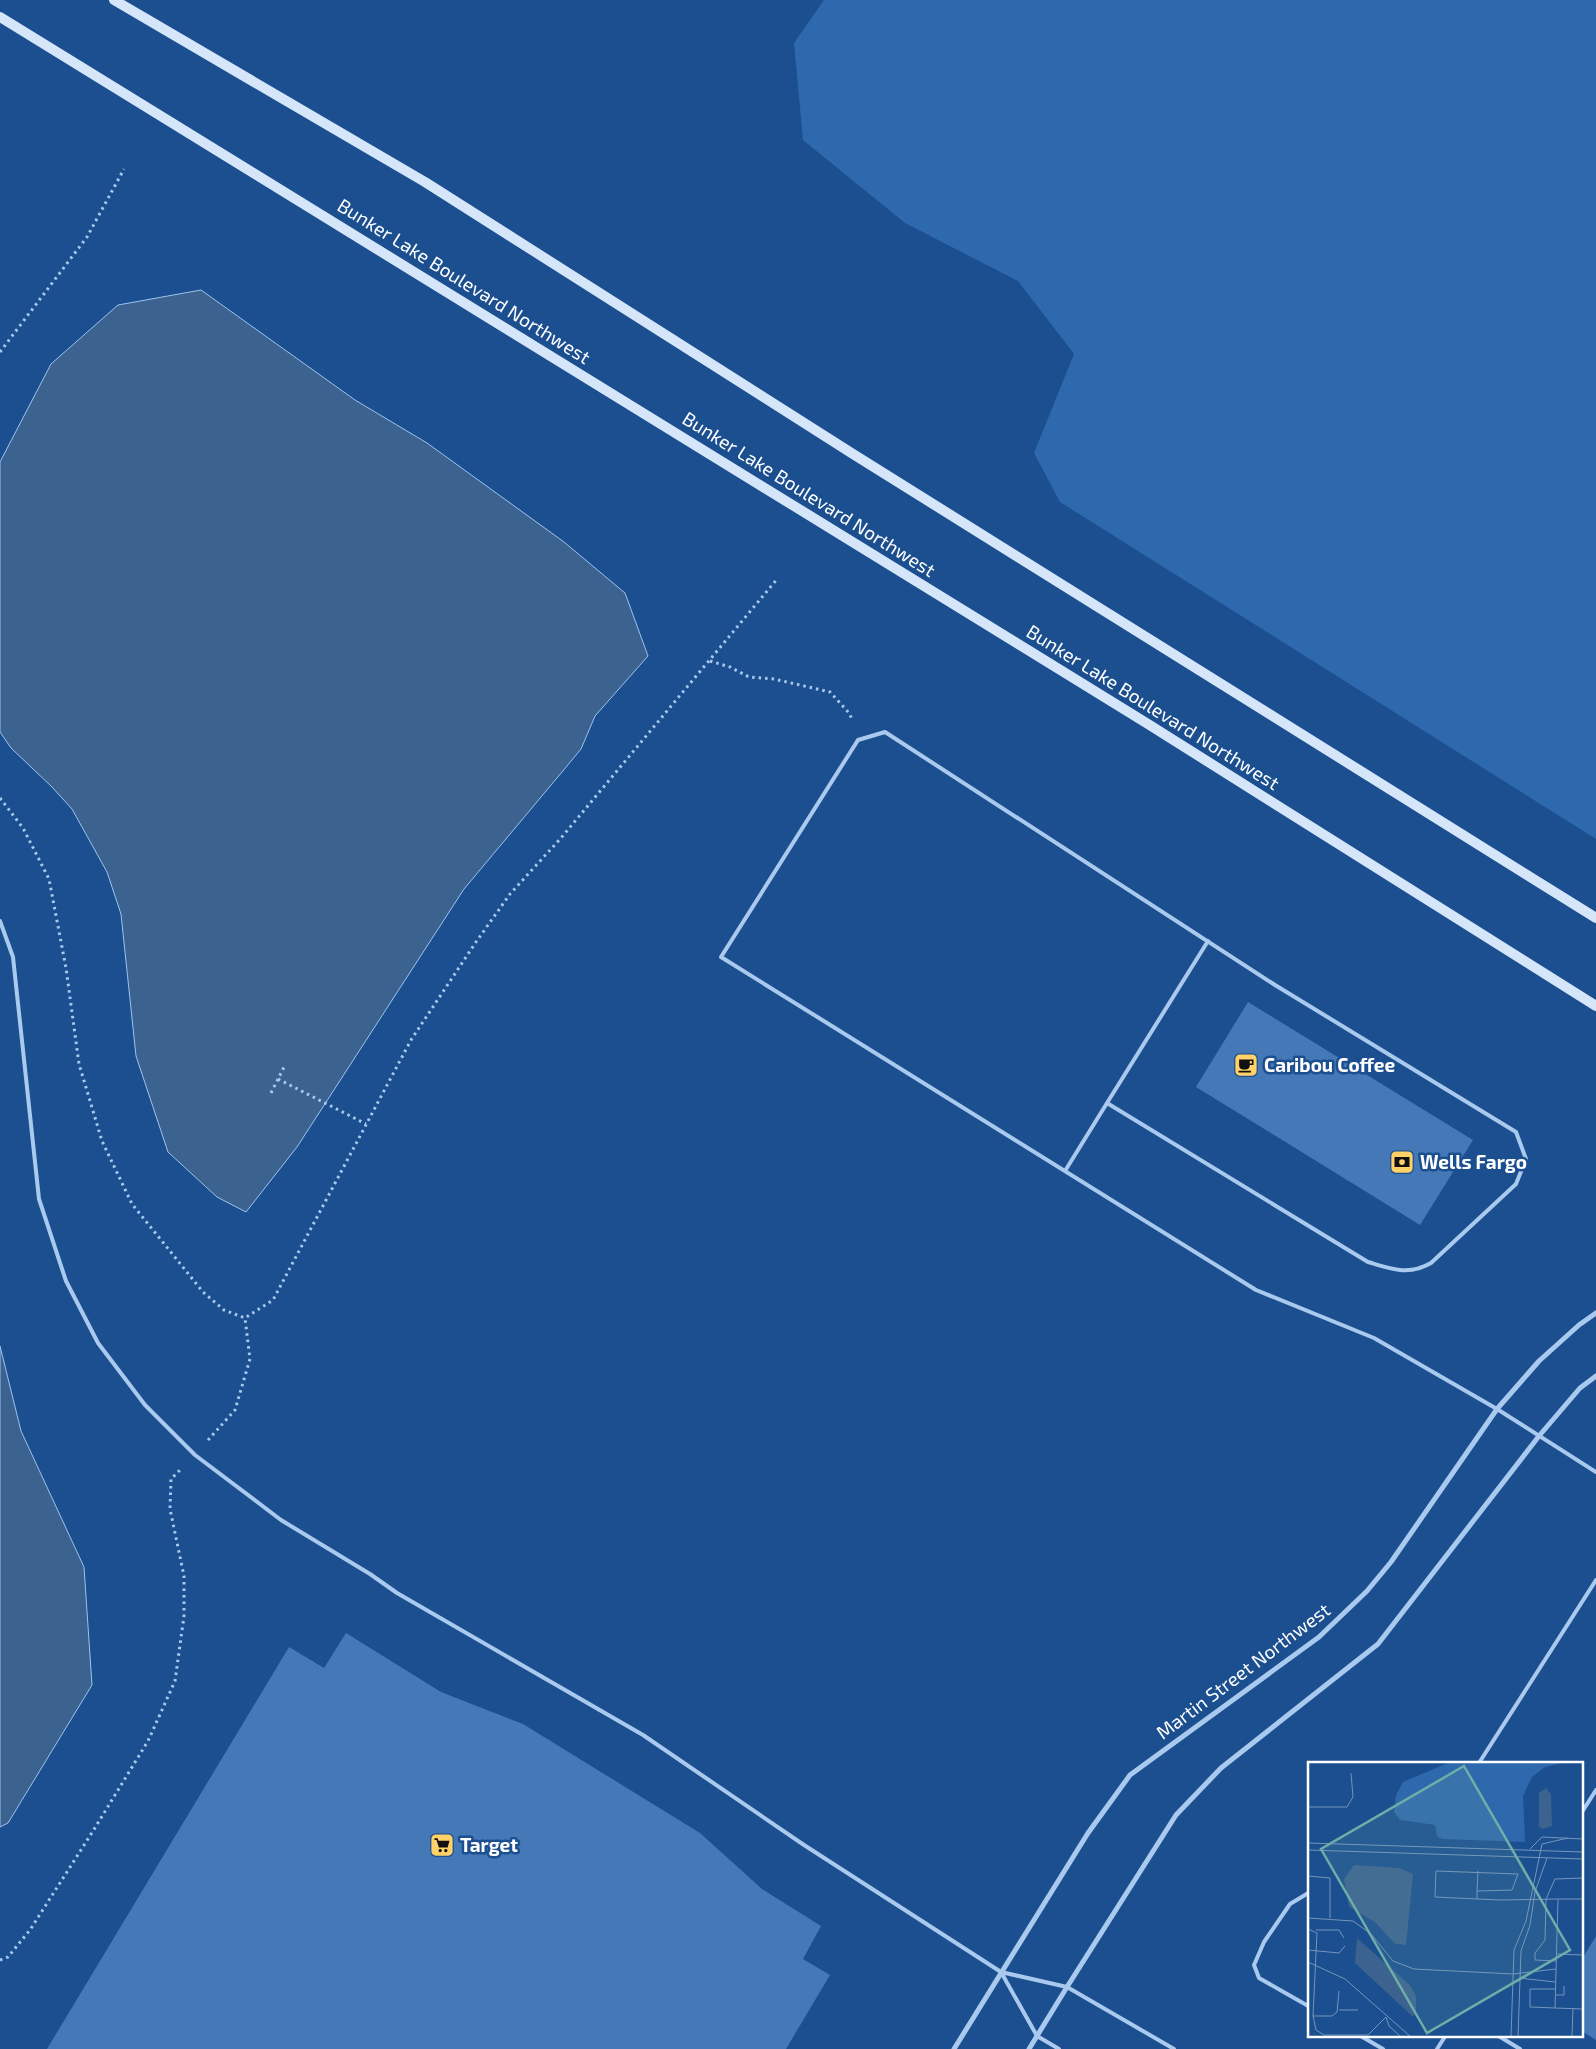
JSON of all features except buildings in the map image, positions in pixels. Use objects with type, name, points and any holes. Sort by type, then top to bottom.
[{"type":"main road","points":[[114,0],[425,182],[853,454],[1596,918]]},
{"type":"main road","name":"Bunker Lake Boulevard Northwest","points":[[0,17],[1140,718],[1596,1006]]},
{"type":"street","name":"Martin Street Northwest","points":[[954,2049],[1088,1833],[1130,1775],[1319,1637],[1367,1591],[1390,1562],[1497,1409],[1539,1361],[1596,1313]]},
{"type":"street","points":[[1029,2049],[1176,1816],[1221,1768],[1378,1644],[1539,1436],[1580,1388],[1596,1376]]},
{"type":"lane","points":[[1107,1103],[1368,1262],[1399,1271],[1419,1270],[1431,1263],[1516,1184],[1526,1159],[1516,1132],[1236,959],[885,732],[858,740],[721,957],[1256,1290],[1374,1338],[1497,1409],[1596,1472]]},
{"type":"lane","points":[[0,921],[13,957],[39,1199],[66,1282],[98,1344],[145,1404],[195,1454],[281,1520],[370,1574],[397,1593],[643,1735],[804,1845],[1001,1972],[1067,1987],[1174,2049]]},
{"type":"lane","points":[[1065,1171],[1208,941]]},
{"type":"lane","points":[[1481,1762],[1596,1580]]},
{"type":"lane","points":[[1584,1809],[1596,1790]]},
{"type":"lane","points":[[1308,1893],[1290,1904],[1264,1942],[1254,1965],[1259,1978],[1308,2006]]},
{"type":"lane","points":[[1001,1972],[1037,2036],[1059,2049]]},
{"type":"lane","points":[[1361,2036],[1383,2049]]},
{"type":"lane","points":[[1437,2049],[1445,2036]]},
{"type":"lane","points":[[1499,2036],[1520,2049]]},
{"type":"path","points":[[0,352],[87,237],[124,169]]},
{"type":"path","points":[[246,1318],[272,1300],[411,1040],[510,894],[560,838],[778,578]]},
{"type":"path","points":[[710,661],[730,667],[749,677],[774,679],[830,692],[850,714],[858,740]]},
{"type":"path","points":[[0,798],[23,828],[49,879],[66,968],[79,1064],[102,1140],[132,1204],[197,1284],[224,1310],[246,1318]]},
{"type":"path","points":[[271,1093],[284,1068]]},
{"type":"path","points":[[278,1079],[366,1125]]},
{"type":"path","points":[[0,1960],[8,1957],[30,1930],[93,1831],[148,1741],[175,1681],[184,1616],[184,1576],[170,1509],[170,1479],[235,1410],[250,1359],[246,1318]]},
{"type":"shaded area","points":[[824,0],[1596,0],[1596,839],[1060,502],[1034,453],[1074,354],[1018,281],[905,223],[803,140],[794,43]]},
{"type":"shaded area","points":[[201,290],[355,400],[427,443],[564,542],[625,593],[648,656],[595,716],[581,749],[464,889],[297,1147],[246,1212],[217,1197],[168,1152],[136,1056],[121,914],[107,872],[72,809],[11,748],[0,732],[0,462],[51,364],[118,305]]},
{"type":"shaded area","points":[[0,1346],[21,1431],[84,1567],[92,1685],[8,1823],[0,1827]]},
{"type":"place","name":"Caribou Coffee","points":[[1246,1065]]},
{"type":"place","name":"Wells Fargo","points":[[1402,1162]]},
{"type":"place","name":"Target","points":[[442,1845]]}]
